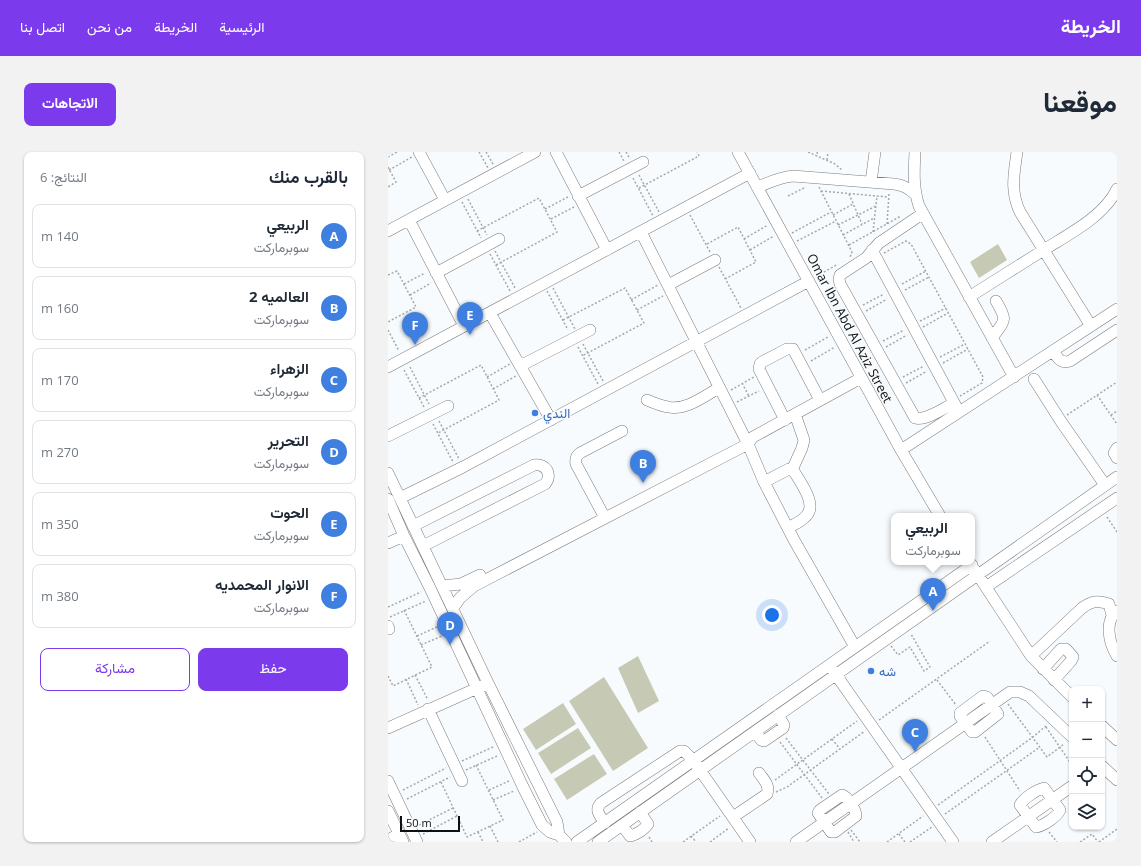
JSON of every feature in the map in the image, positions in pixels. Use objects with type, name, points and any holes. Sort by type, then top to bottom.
[{"type":"street","points":[[388,231],[535,152]]},
{"type":"street","points":[[556,152],[607,250]]},
{"type":"street","name":"Omar Ibn Abd Al Aziz Street","points":[[738,152],[786,238],[842,344],[938,513]]},
{"type":"street","points":[[871,182],[875,152]]},
{"type":"street","points":[[915,152],[915,194],[920,210],[1014,377]]},
{"type":"street","points":[[1017,152],[1013,187],[1015,203],[1091,326]]},
{"type":"street","points":[[419,153],[445,200]]},
{"type":"street","points":[[579,197],[635,166]]},
{"type":"street","points":[[388,367],[750,174]]},
{"type":"street","points":[[758,188],[772,180],[793,176],[815,180],[847,180],[889,183],[902,185],[915,194]]},
{"type":"street","points":[[969,298],[1100,212],[1115,194],[1117,189]]},
{"type":"street","points":[[920,210],[879,243],[873,254],[840,274],[839,279],[840,284],[915,418],[925,418],[1014,377],[1117,309]]},
{"type":"street","points":[[409,220],[464,326]]},
{"type":"street","points":[[641,232],[729,407],[748,440],[764,482],[855,647]]},
{"type":"street","points":[[436,273],[499,239]]},
{"type":"street","points":[[873,254],[955,405]]},
{"type":"street","points":[[668,286],[715,260]]},
{"type":"street","points":[[400,498],[458,470],[808,281]]},
{"type":"street","points":[[992,338],[1004,319],[1004,314],[996,300]]},
{"type":"street","points":[[490,313],[551,420]]},
{"type":"street","points":[[520,366],[590,330]]},
{"type":"street","points":[[1053,351],[1060,361],[1065,363],[1070,362],[1117,330]]},
{"type":"street","points":[[785,420],[758,366],[762,362],[790,348],[793,349],[820,400]]},
{"type":"street","points":[[442,586],[455,585],[472,579],[603,515],[748,440],[861,378]]},
{"type":"street","points":[[1034,379],[1060,420],[1105,485]]},
{"type":"street","points":[[647,400],[668,407],[678,408],[721,391]]},
{"type":"street","points":[[901,450],[955,405]]},
{"type":"street","points":[[388,436],[448,406]]},
{"type":"street","points":[[792,470],[804,440],[795,414]]},
{"type":"street","points":[[603,515],[576,464],[576,460],[580,453],[622,431]]},
{"type":"street","points":[[1117,448],[1114,453],[1117,458]]},
{"type":"street","points":[[413,526],[534,465],[542,465],[548,470],[549,478],[545,484],[423,546]]},
{"type":"street","points":[[764,482],[787,470],[792,470]]},
{"type":"street","points":[[788,528],[806,518],[810,510],[808,498],[792,470]]},
{"type":"street","points":[[388,473],[488,683],[557,822],[563,838]]},
{"type":"street","points":[[598,842],[1117,477]]},
{"type":"street","points":[[986,587],[1117,498]]},
{"type":"street","points":[[388,500],[449,627],[520,782],[544,828],[563,838]]},
{"type":"street","points":[[453,608],[460,598],[474,586],[603,515]]},
{"type":"street","points":[[388,543],[404,536]]},
{"type":"street","points":[[577,842],[855,647],[968,565]]},
{"type":"street","points":[[972,565],[1030,656],[1069,694]]},
{"type":"street","points":[[1030,656],[1082,608],[1090,602],[1100,601],[1109,604],[1114,613],[1109,629],[1110,642],[1117,656]]},
{"type":"street","points":[[1043,669],[1062,649],[1066,649],[1073,657],[1054,680]]},
{"type":"street","points":[[829,665],[953,842]]},
{"type":"street","points":[[388,728],[488,683]]},
{"type":"street","points":[[796,842],[1010,692],[1020,692],[1030,696],[1050,723],[1069,735]]},
{"type":"street","points":[[983,696],[987,697],[992,706],[997,713],[997,716],[979,729],[972,732],[960,716],[961,712],[983,696]]},
{"type":"street","points":[[427,710],[462,781]]},
{"type":"street","points":[[755,732],[762,741],[766,740],[777,732],[784,725],[778,715]]},
{"type":"street","points":[[1105,729],[1117,740]]},
{"type":"street","points":[[605,823],[597,811],[598,806],[601,803],[680,751],[684,751],[694,760],[750,842]]},
{"type":"street","points":[[1105,769],[1117,780]]},
{"type":"street","points":[[733,817],[767,790],[760,773]]},
{"type":"street","points":[[388,781],[414,836]]},
{"type":"street","points":[[1042,788],[1046,789],[1053,799],[1059,808],[1059,812],[1044,824],[1036,827],[1020,805],[1042,788]]},
{"type":"street","points":[[992,842],[1069,788]]},
{"type":"street","points":[[843,795],[850,804],[856,812],[856,816],[834,832],[830,832],[818,813],[820,810],[830,802],[843,795]]},
{"type":"street","points":[[622,825],[630,836],[646,827],[648,824],[640,812]]},
{"type":"street","points":[[388,840],[400,840],[389,817]]},
{"type":"street","points":[[548,842],[563,838]]},
{"type":"path","points":[[388,157],[398,152]]},
{"type":"path","points":[[479,152],[494,174]]},
{"type":"path","points":[[486,152],[494,174]]},
{"type":"path","points":[[626,152],[635,166],[660,222]]},
{"type":"path","points":[[639,188],[699,156],[697,152]]},
{"type":"path","points":[[808,152],[835,164],[840,168],[847,180]]},
{"type":"path","points":[[817,152],[818,156]]},
{"type":"path","points":[[827,160],[828,152]]},
{"type":"path","points":[[389,170],[419,153]]},
{"type":"path","points":[[620,153],[635,166],[639,188],[660,222]]},
{"type":"path","points":[[388,167],[396,182],[388,187]]},
{"type":"path","points":[[788,196],[815,180],[849,245],[852,253],[847,259]]},
{"type":"path","points":[[887,224],[889,183]]},
{"type":"path","points":[[821,192],[888,197]]},
{"type":"path","points":[[849,194],[862,224]]},
{"type":"path","points":[[873,232],[877,196]]},
{"type":"path","points":[[545,209],[579,197]]},
{"type":"path","points":[[550,219],[579,197]]},
{"type":"path","points":[[477,231],[539,198],[558,232],[496,266]]},
{"type":"path","points":[[833,215],[853,204]]},
{"type":"path","points":[[838,225],[876,206]]},
{"type":"path","points":[[849,245],[887,224],[920,210]]},
{"type":"path","points":[[786,238],[832,212]]},
{"type":"path","points":[[843,235],[874,218]]},
{"type":"path","points":[[744,238],[776,220]]},
{"type":"path","points":[[750,250],[836,221]]},
{"type":"path","points":[[706,244],[738,228],[744,238],[756,262],[725,279]]},
{"type":"path","points":[[873,254],[906,241],[911,244],[984,377],[982,383],[955,405]]},
{"type":"path","points":[[808,281],[841,262]]},
{"type":"path","points":[[388,275],[397,271],[416,307],[388,322]]},
{"type":"path","points":[[404,284],[436,273]]},
{"type":"path","points":[[410,295],[436,273]]},
{"type":"path","points":[[631,300],[668,286]]},
{"type":"path","points":[[637,310],[668,286]]},
{"type":"path","points":[[563,320],[625,288],[644,323],[582,356]]},
{"type":"path","points":[[388,330],[404,359]]},
{"type":"path","points":[[797,354],[837,333]]},
{"type":"path","points":[[802,365],[842,344]]},
{"type":"path","points":[[419,398],[481,365],[499,400],[438,433]]},
{"type":"path","points":[[487,377],[520,366]]},
{"type":"path","points":[[493,389],[520,366]]},
{"type":"path","points":[[721,391],[742,383],[761,373]]},
{"type":"path","points":[[1060,420],[1117,382]]},
{"type":"path","points":[[742,383],[749,396]]},
{"type":"path","points":[[729,407],[768,386]]},
{"type":"path","points":[[1098,395],[1117,424]]},
{"type":"path","points":[[1111,415],[1117,411]]},
{"type":"path","points":[[1101,509],[1117,532]]},
{"type":"path","points":[[388,607],[432,592]]},
{"type":"path","points":[[388,624],[404,610],[432,592]]},
{"type":"path","points":[[388,676],[393,686],[432,667],[404,610]]},
{"type":"path","points":[[886,639],[898,655],[910,647],[924,671],[930,667],[906,626]]},
{"type":"path","points":[[417,636],[449,627]]},
{"type":"path","points":[[421,645],[449,627]]},
{"type":"path","points":[[767,790],[781,790],[811,770],[990,641]]},
{"type":"path","points":[[415,675],[427,710]]},
{"type":"path","points":[[406,679],[427,710]]},
{"type":"path","points":[[936,679],[961,712]]},
{"type":"path","points":[[1002,697],[1047,757],[1069,740]]},
{"type":"path","points":[[767,790],[797,764],[864,716]]},
{"type":"path","points":[[910,842],[935,816],[1000,761],[1050,723],[1060,748],[1069,761]]},
{"type":"path","points":[[979,729],[1026,799]]},
{"type":"path","points":[[777,732],[811,770],[830,802]]},
{"type":"path","points":[[777,732],[804,774],[830,802]]},
{"type":"path","points":[[832,739],[840,749]]},
{"type":"path","points":[[888,842],[899,834],[935,816],[1040,747]]},
{"type":"path","points":[[440,782],[467,837],[478,832],[503,820],[476,765]]},
{"type":"path","points":[[488,790],[520,782]]},
{"type":"path","points":[[493,800],[520,782]]},
{"type":"path","points":[[414,836],[453,808]]},
{"type":"path","points":[[414,836],[457,816]]},
{"type":"path","points":[[683,842],[691,836],[733,817]]},
{"type":"path","points":[[710,842],[733,817]]},
{"type":"path","points":[[847,824],[860,842]]},
{"type":"path","points":[[1044,824],[1056,842]]},
{"type":"path","points":[[490,826],[498,842]]},
{"type":"path","points":[[520,842],[544,828]]},
{"type":"path","points":[[1080,842],[1092,834],[1098,842],[1117,829]]},
{"type":"path","points":[[478,832],[482,842]]},
{"type":"path","points":[[899,834],[905,842]]},
{"type":"path","points":[[691,836],[696,842]]},
{"type":"green space","points":[[998,244],[1007,260],[979,278],[970,262]]},
{"type":"green space","points":[[638,656],[659,701],[638,713],[618,668]]},
{"type":"green space","points":[[604,677],[648,748],[613,771],[569,701]]},
{"type":"green space","points":[[563,703],[576,724],[536,750],[523,729]]},
{"type":"green space","points":[[578,728],[591,748],[551,774],[538,753]]},
{"type":"green space","points":[[594,754],[607,774],[567,800],[554,779]]},
{"type":"place","name":"الحوت","points":[[470,335]]},
{"type":"place","name":"الانوار المحمديه","points":[[415,345]]},
{"type":"place","name":"الندي","points":[[535,413]]},
{"type":"place","name":"العالميه 2","points":[[643,483]]},
{"type":"place","name":"الربيعي","points":[[933,611]]},
{"type":"place","name":"التحرير","points":[[450,645]]},
{"type":"place","name":"شه","points":[[871,671]]},
{"type":"place","name":"الزهراء","points":[[915,752]]}]
